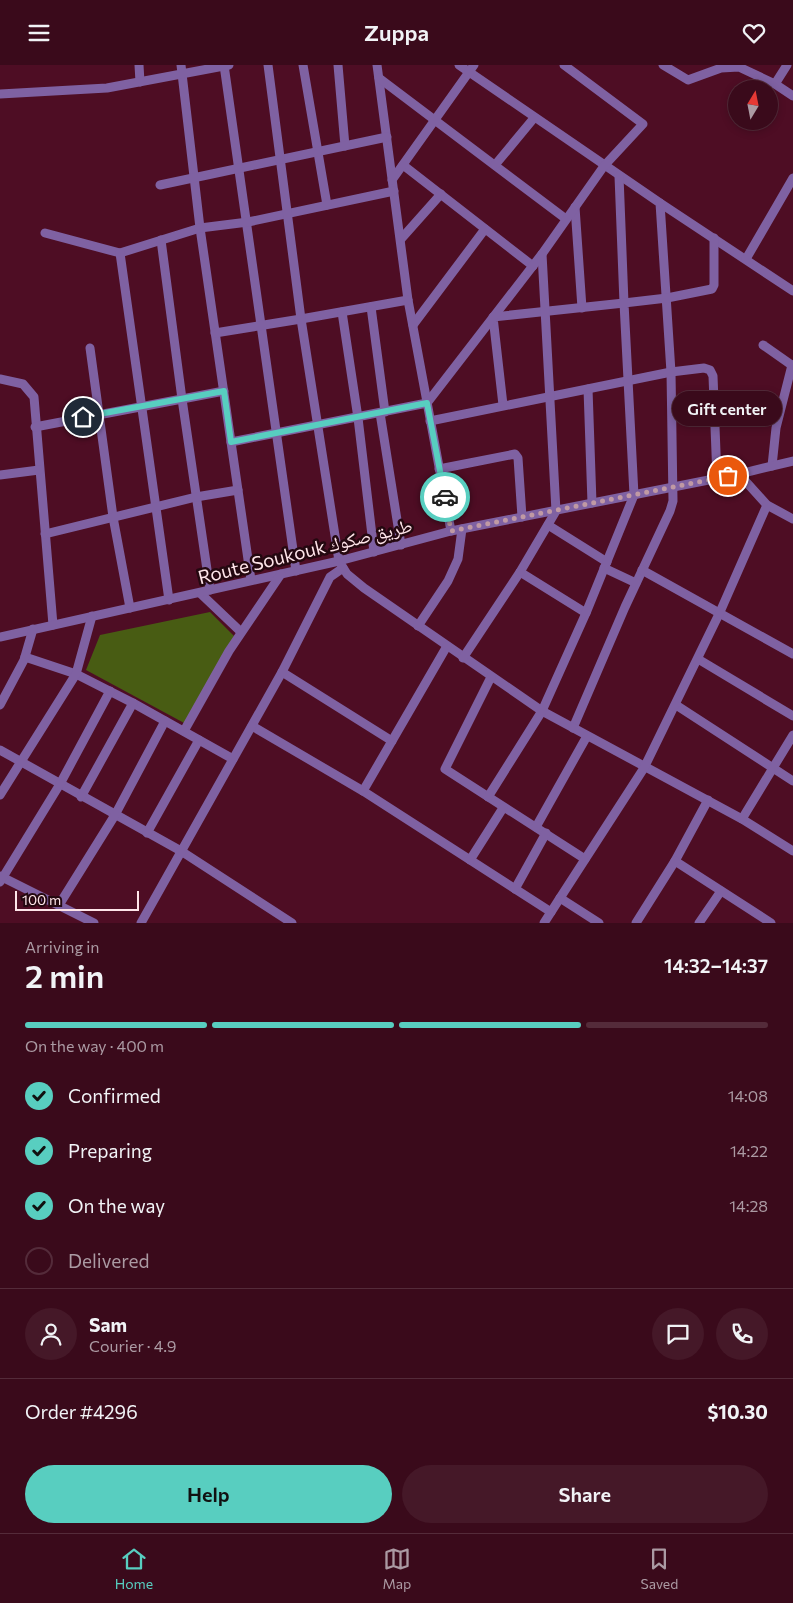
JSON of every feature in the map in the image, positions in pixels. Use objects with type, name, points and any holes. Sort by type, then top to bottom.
[{"type":"street","points":[[139,65],[140,82]]},
{"type":"street","points":[[182,65],[200,228],[251,580]]},
{"type":"street","points":[[0,93],[107,88],[183,75],[226,65],[296,571]]},
{"type":"street","points":[[268,65],[301,319],[341,565],[364,588],[542,711],[644,768],[708,800],[793,851]]},
{"type":"street","points":[[303,65],[320,151],[327,205]]},
{"type":"street","points":[[338,65],[345,146]]},
{"type":"street","points":[[377,65],[408,300],[451,531]]},
{"type":"street","points":[[459,65],[604,166],[793,291]]},
{"type":"street","points":[[392,179],[474,65]]},
{"type":"street","points":[[231,442],[427,403],[542,254],[604,166],[643,124],[564,65]]},
{"type":"street","points":[[663,65],[688,80],[721,68],[739,67],[766,80]]},
{"type":"street","points":[[777,80],[787,65]]},
{"type":"street","points":[[379,78],[436,119],[566,219]]},
{"type":"street","points":[[778,87],[793,96]]},
{"type":"street","points":[[495,165],[534,118]]},
{"type":"street","points":[[160,185],[387,137]]},
{"type":"street","points":[[403,165],[533,266]]},
{"type":"street","points":[[488,797],[542,711],[586,613],[634,495],[619,176]]},
{"type":"street","points":[[746,259],[793,178]]},
{"type":"street","points":[[45,233],[120,253],[200,228],[248,222],[394,191]]},
{"type":"street","points":[[401,239],[441,194]]},
{"type":"street","points":[[573,728],[636,583],[670,511],[674,486],[671,372],[660,203]]},
{"type":"street","points":[[575,207],[582,308]]},
{"type":"street","points":[[413,325],[485,229]]},
{"type":"street","points":[[493,317],[545,313],[667,298],[712,289],[714,285],[714,238]]},
{"type":"street","points":[[161,240],[210,590]]},
{"type":"street","points":[[120,253],[169,599]]},
{"type":"street","points":[[463,658],[520,572],[556,511],[542,254]]},
{"type":"street","points":[[215,333],[408,300]]},
{"type":"street","points":[[371,307],[382,412],[401,545]]},
{"type":"street","points":[[342,312],[358,418],[374,552]]},
{"type":"street","points":[[493,317],[503,405]]},
{"type":"street","points":[[763,345],[793,365],[776,428],[772,466]]},
{"type":"street","points":[[90,348],[113,517],[130,608]]},
{"type":"street","points":[[430,421],[671,372],[704,368],[710,370],[713,376],[717,478]]},
{"type":"street","points":[[0,379],[22,384],[34,397],[53,625]]},
{"type":"street","points":[[588,389],[592,503]]},
{"type":"street","points":[[36,427],[99,413],[224,391]]},
{"type":"street","points":[[439,469],[515,454],[518,458],[522,517]]},
{"type":"street","name":"Route Soukouk طريق صكوك","points":[[0,637],[251,580],[341,565],[374,552],[451,531],[740,474],[793,461]]},
{"type":"street","points":[[0,475],[39,470]]},
{"type":"street","points":[[740,474],[767,505],[793,519]]},
{"type":"street","points":[[45,534],[196,497],[238,490]]},
{"type":"street","points":[[544,923],[644,768],[720,612],[767,505]]},
{"type":"street","points":[[548,525],[636,583]]},
{"type":"street","points":[[418,627],[448,581],[458,559],[462,529]]},
{"type":"street","points":[[140,923],[282,672],[330,577],[341,565]]},
{"type":"street","points":[[642,570],[793,654]]},
{"type":"street","points":[[520,572],[586,613]]},
{"type":"street","points":[[184,731],[241,632],[281,574]]},
{"type":"street","points":[[200,593],[241,632]]},
{"type":"street","points":[[0,795],[76,674],[92,616]]},
{"type":"street","points":[[0,705],[25,657],[33,629]]},
{"type":"street","points":[[363,791],[447,646]]},
{"type":"street","points":[[25,657],[76,674],[133,703],[233,759]]},
{"type":"street","points":[[698,659],[793,716]]},
{"type":"street","points":[[282,672],[392,741]]},
{"type":"street","points":[[492,677],[445,766],[448,773],[586,859]]},
{"type":"street","points":[[94,923],[1,878],[60,784],[110,691]]},
{"type":"street","points":[[81,797],[133,703]]},
{"type":"street","points":[[676,705],[793,781]]},
{"type":"street","points":[[59,905],[116,815],[165,721]]},
{"type":"street","points":[[252,726],[363,791],[551,912]]},
{"type":"street","points":[[742,819],[793,735]]},
{"type":"street","points":[[536,827],[587,736]]},
{"type":"street","points":[[147,833],[199,739]]},
{"type":"street","points":[[0,749],[81,797],[181,851],[292,923]]},
{"type":"street","points":[[636,923],[675,861],[708,800]]},
{"type":"street","points":[[470,860],[502,807]]},
{"type":"street","points":[[515,889],[546,833]]},
{"type":"street","points":[[675,861],[769,923]]},
{"type":"street","points":[[699,923],[721,891]]},
{"type":"street","points":[[560,898],[599,923]]},
{"type":"street","points":[[71,923],[76,913]]},
{"type":"green space","points":[[210,612],[234,636],[186,724],[86,670],[100,635]]},
{"type":"way so far","points":[[445,497],[451,531],[728,476]]},
{"type":"place","name":"Gift center","points":[[728,476]]},
{"type":"route","points":[[83,417],[224,391],[231,442],[427,403],[445,497]]}]
